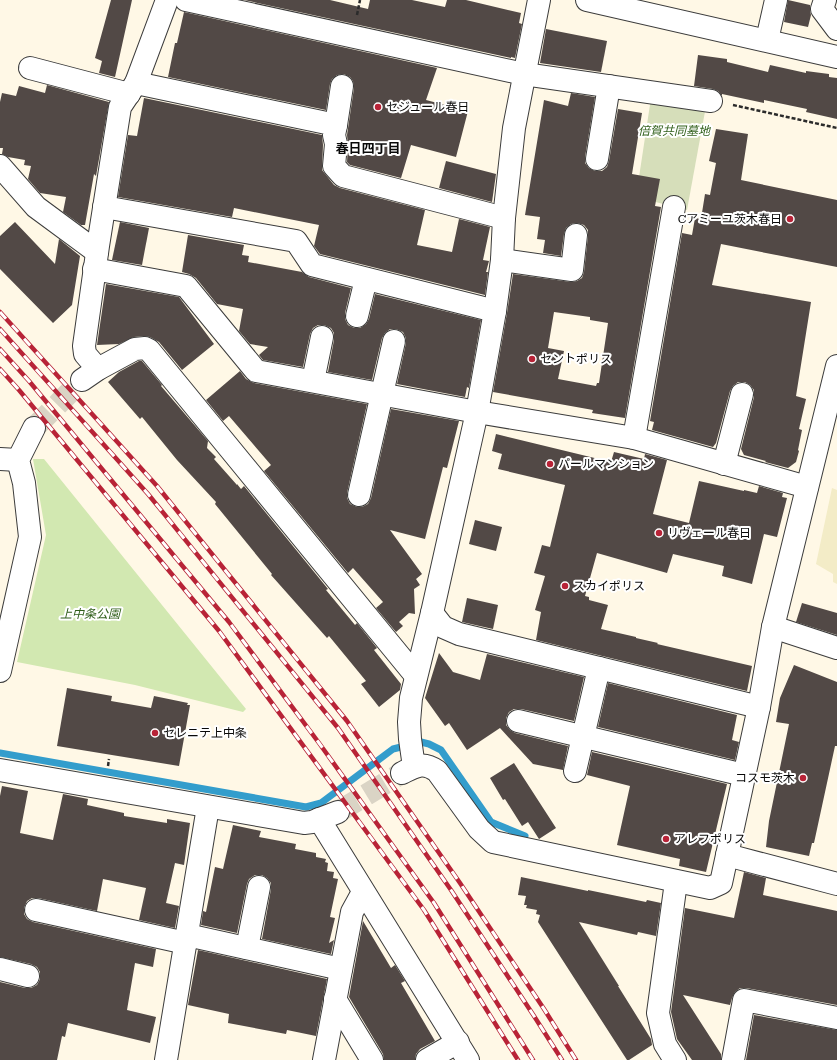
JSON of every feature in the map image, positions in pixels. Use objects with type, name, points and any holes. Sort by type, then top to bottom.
[{"type":"street","points":[[167,0],[132,88],[120,107],[84,346],[84,354],[90,374],[135,349],[145,348],[150,350],[416,676]]},
{"type":"street","points":[[186,0],[524,74],[711,101]]},
{"type":"street","points":[[539,0],[514,128],[504,218],[502,260],[495,311],[477,412],[432,613],[411,698],[409,722],[409,758],[437,771],[479,829],[493,842],[676,882],[710,888],[721,883],[759,707],[773,627],[837,366]]},
{"type":"street","points":[[587,0],[837,57]]},
{"type":"street","points":[[767,40],[776,0]]},
{"type":"street","points":[[825,0],[822,9],[837,29]]},
{"type":"street","points":[[30,68],[336,125]]},
{"type":"street","points":[[342,86],[334,135],[336,144],[334,166],[342,176],[504,218]]},
{"type":"street","points":[[597,159],[609,86]]},
{"type":"street","points":[[0,166],[36,207],[96,260],[186,286],[256,371],[477,412],[634,438],[807,487]]},
{"type":"street","points":[[104,207],[296,241],[312,265],[495,311]]},
{"type":"street","points":[[634,438],[674,207]]},
{"type":"street","points":[[502,260],[572,270],[576,235]]},
{"type":"street","points":[[357,316],[366,279]]},
{"type":"street","points":[[313,381],[322,337]]},
{"type":"street","points":[[359,495],[394,341]]},
{"type":"street","points":[[724,464],[742,394]]},
{"type":"street","points":[[0,671],[30,537],[24,483],[9,460],[34,428]]},
{"type":"street","points":[[432,613],[443,626],[459,634],[759,707]]},
{"type":"street","points":[[773,627],[837,648]]},
{"type":"street","points":[[575,771],[599,668]]},
{"type":"street","points":[[518,721],[744,775]]},
{"type":"street","points":[[0,770],[304,823],[329,816],[363,892],[463,1051],[427,1060]]},
{"type":"street","points":[[166,1060],[208,807]]},
{"type":"street","points":[[727,855],[837,884]]},
{"type":"street","points":[[675,1060],[665,1044],[658,1013],[676,882]]},
{"type":"street","points":[[247,948],[259,887]]},
{"type":"street","points":[[324,1060],[352,912],[363,892]]},
{"type":"street","points":[[36,910],[186,939],[247,948],[341,969]]},
{"type":"street","points":[[0,969],[28,976]]},
{"type":"street","points":[[335,999],[372,1060]]},
{"type":"street","points":[[732,1060],[744,1000],[837,1018]]},
{"type":"path","points":[[711,101],[837,128]]},
{"type":"shaded area","points":[[832,488],[837,490],[837,584],[833,582],[833,574],[816,564]]},
{"type":"green space","name":"倍賀共同墓地","points":[[651,98],[706,106],[687,210],[636,197]]},
{"type":"green space","name":"上中条公園","points":[[33,459],[44,459],[246,709],[243,712],[135,685],[17,662],[46,535]]},
{"type":"building","points":[[111,0],[132,0],[115,77],[99,73],[102,61],[95,58]]},
{"type":"building","points":[[244,0],[330,0],[368,9],[370,0],[412,0],[445,7],[447,0],[466,0],[521,13],[519,23],[522,24],[515,58],[511,58]]},
{"type":"building","points":[[788,0],[810,5],[811,15],[808,27],[784,22]]},
{"type":"building","points":[[184,12],[437,68],[426,100],[468,111],[456,157],[411,145],[401,178],[350,165],[347,162],[347,135],[354,88],[353,81],[350,77],[344,74],[337,75],[332,79],[326,110],[168,77],[175,43],[177,43]]},
{"type":"building","points":[[546,29],[607,41],[601,72],[540,63]]},
{"type":"building","points":[[698,55],[727,59],[727,62],[768,72],[770,65],[806,73],[806,71],[829,74],[829,77],[837,78],[837,119],[806,112],[807,109],[764,100],[764,103],[722,94],[722,96],[718,91],[713,89],[694,86]]},
{"type":"building","points":[[47,85],[109,102],[96,176],[94,174],[85,225],[81,225],[63,212],[66,197],[40,193],[28,179],[31,166],[24,165],[25,160],[8,157],[2,154],[3,148],[0,148],[0,102],[2,93],[16,96],[19,86],[45,93]]},
{"type":"building","points":[[571,93],[595,97],[585,163],[589,168],[595,171],[602,171],[607,167],[618,109],[642,113],[632,174],[660,179],[655,206],[661,207],[625,418],[592,413],[593,410],[493,392],[513,274],[571,282],[582,278],[584,272],[588,230],[584,225],[577,223],[571,224],[566,228],[561,256],[543,253],[545,240],[537,239],[540,217],[525,215],[544,100],[568,106]],"holes":[[[554,312],[590,317],[590,320],[608,323],[599,383],[597,383],[596,386],[558,379],[564,351],[548,348]]]},
{"type":"building","points":[[144,98],[322,135],[322,170],[334,185],[340,188],[425,210],[417,245],[452,252],[459,219],[490,227],[483,260],[489,261],[486,272],[488,272],[485,295],[320,254],[314,246],[319,225],[234,208],[232,217],[118,197],[128,135],[137,136]]},
{"type":"building","points":[[716,129],[748,134],[741,180],[837,200],[837,267],[721,244],[712,285],[811,302],[796,396],[806,399],[799,429],[802,430],[796,462],[788,468],[744,455],[741,449],[754,397],[754,390],[745,382],[738,382],[730,391],[716,443],[713,447],[652,430],[654,422],[650,421],[682,233],[692,235],[695,218],[701,219],[705,194],[710,195],[716,163],[709,161]]},
{"type":"building","points":[[446,161],[496,174],[492,202],[439,188]]},
{"type":"building","points":[[15,222],[55,264],[59,239],[80,256],[72,305],[53,323],[0,269],[0,236]]},
{"type":"building","points":[[120,222],[149,228],[142,265],[112,260]]},
{"type":"building","points":[[188,235],[244,245],[242,255],[249,256],[248,262],[302,272],[309,277],[351,288],[345,319],[348,325],[354,328],[360,328],[366,324],[369,319],[375,294],[481,320],[469,388],[467,387],[465,397],[397,384],[406,338],[403,332],[396,329],[390,329],[382,338],[372,380],[328,372],[334,333],[331,328],[324,325],[318,325],[313,328],[310,334],[303,367],[263,360],[259,355],[268,347],[250,344],[239,331],[243,309],[217,304],[196,278],[182,272]]},
{"type":"building","points":[[106,284],[179,297],[214,344],[182,370],[159,342],[150,337],[134,337],[119,344],[97,345]]},
{"type":"building","points":[[139,361],[142,361],[162,385],[161,386],[208,441],[207,448],[216,457],[214,459],[241,489],[244,486],[328,589],[326,590],[355,625],[357,623],[377,648],[374,650],[401,684],[400,690],[379,707],[361,684],[366,681],[329,636],[327,638],[271,575],[272,574],[215,504],[216,502],[177,460],[142,417],[140,419],[108,382],[119,372]]},
{"type":"building","points":[[240,371],[246,379],[254,383],[367,404],[347,493],[347,498],[350,504],[357,507],[362,507],[368,504],[371,498],[391,409],[459,421],[447,468],[443,467],[425,539],[390,530],[422,574],[416,579],[420,585],[414,589],[415,614],[409,613],[399,622],[403,626],[396,632],[376,608],[383,602],[353,568],[348,573],[264,471],[271,465],[229,416],[223,421],[206,400]]},
{"type":"building","points":[[496,434],[611,462],[614,452],[644,459],[645,454],[667,460],[653,514],[689,523],[699,481],[757,493],[759,486],[783,493],[782,497],[787,498],[777,537],[764,534],[752,584],[722,576],[724,566],[673,554],[667,573],[597,553],[585,596],[589,597],[589,600],[608,605],[601,629],[658,643],[657,644],[752,666],[747,691],[536,640],[541,612],[535,610],[545,576],[534,573],[542,545],[550,547],[565,485],[498,469],[502,454],[492,451]]},
{"type":"building","points":[[475,520],[502,527],[496,551],[469,544]]},
{"type":"building","points":[[467,598],[498,605],[493,629],[462,622]]},
{"type":"building","points":[[802,603],[837,613],[837,635],[796,622]]},
{"type":"building","points":[[439,653],[453,672],[480,680],[487,654],[584,677],[574,721],[521,709],[514,709],[509,712],[506,718],[506,725],[515,733],[568,746],[563,770],[533,764],[500,728],[467,750],[449,723],[445,726],[425,698]]},
{"type":"building","points":[[794,665],[837,682],[837,746],[835,746],[814,843],[812,843],[809,856],[766,847],[769,821],[789,724],[776,722],[780,698]]},
{"type":"building","points":[[608,683],[737,715],[732,740],[739,742],[735,760],[598,727]]},
{"type":"building","name":"セレニテ上中条","points":[[67,688],[112,696],[111,701],[151,708],[154,696],[188,703],[187,705],[190,705],[179,766],[57,746]]},
{"type":"building","points":[[592,752],[727,784],[706,872],[679,866],[680,859],[617,845],[630,786],[587,775]]},
{"type":"building","points":[[514,763],[556,828],[539,839],[528,822],[522,826],[505,799],[503,800],[490,778]]},
{"type":"building","points":[[2,786],[28,791],[20,833],[53,840],[63,794],[88,799],[87,805],[124,813],[124,816],[167,823],[167,819],[190,823],[184,865],[175,863],[166,903],[179,906],[175,928],[139,920],[146,888],[103,879],[97,911],[38,898],[32,898],[27,901],[24,908],[24,914],[27,919],[33,922],[156,949],[153,967],[135,963],[127,1010],[156,1017],[150,1043],[68,1023],[65,1037],[62,1036],[57,1060],[0,1060],[0,982],[31,988],[37,985],[40,979],[40,972],[37,967],[31,964],[0,957],[0,796]]},
{"type":"building","points":[[233,825],[261,831],[259,837],[296,844],[295,849],[316,853],[316,857],[326,859],[325,862],[328,863],[327,871],[334,872],[333,878],[338,879],[330,917],[335,918],[329,943],[334,940],[331,954],[262,939],[271,883],[262,875],[255,875],[249,879],[237,933],[201,925],[203,911],[206,912],[215,867],[223,869]]},
{"type":"building","points":[[744,872],[766,878],[763,895],[837,911],[837,1005],[746,988],[740,988],[735,992],[730,1005],[683,995],[721,1054],[721,1060],[692,1060],[677,1039],[671,1012],[685,908],[734,918]]},
{"type":"building","points":[[521,877],[646,902],[647,900],[661,903],[656,936],[638,932],[637,935],[579,922],[651,1039],[652,1045],[627,1060],[538,922],[540,915],[536,914],[537,910],[526,908],[527,905],[524,905],[526,896],[518,895]]},
{"type":"building","points":[[363,921],[391,968],[395,965],[405,981],[401,983],[435,1041],[420,1049],[416,1054],[415,1060],[384,1060],[383,1054],[349,997]]},
{"type":"building","points":[[198,950],[327,979],[316,1036],[287,1030],[286,1034],[228,1023],[229,1014],[188,1005]]},
{"type":"building","points":[[754,1015],[837,1030],[837,1060],[746,1060]]},
{"type":"waterway","points":[[0,753],[306,807],[321,803],[393,749],[421,742],[441,750],[491,822],[525,836]]},
{"type":"tunnel","points":[[34,428],[82,380]]},
{"type":"tunnel","points":[[338,812],[402,773]]},
{"type":"railway","points":[[0,312],[157,486],[347,721],[460,883],[576,1060]]},
{"type":"railway","points":[[0,329],[148,494],[338,728],[451,890],[562,1060]]},
{"type":"railway","points":[[0,349],[29,381],[229,622],[319,743],[434,903],[533,1060]]},
{"type":"railway","points":[[0,369],[219,631],[424,910],[518,1060]]},
{"type":"place","name":"セジュール春日","points":[[378,107]]},
{"type":"place","name":"Cアミーユ茨木春日","points":[[790,219]]},
{"type":"place","name":"セントポリス","points":[[532,359]]},
{"type":"place","name":"パールマンション","points":[[550,464]]},
{"type":"place","name":"リヴェール春日","points":[[659,533]]},
{"type":"place","name":"スカイポリス","points":[[565,586]]},
{"type":"place","name":"セレニテ上中条","points":[[155,733]]},
{"type":"place","name":"コスモ茨木","points":[[803,778]]},
{"type":"place","name":"アレフポリス","points":[[666,839]]},
{"type":"district","name":"春日四丁目","points":[[368,148]]}]
